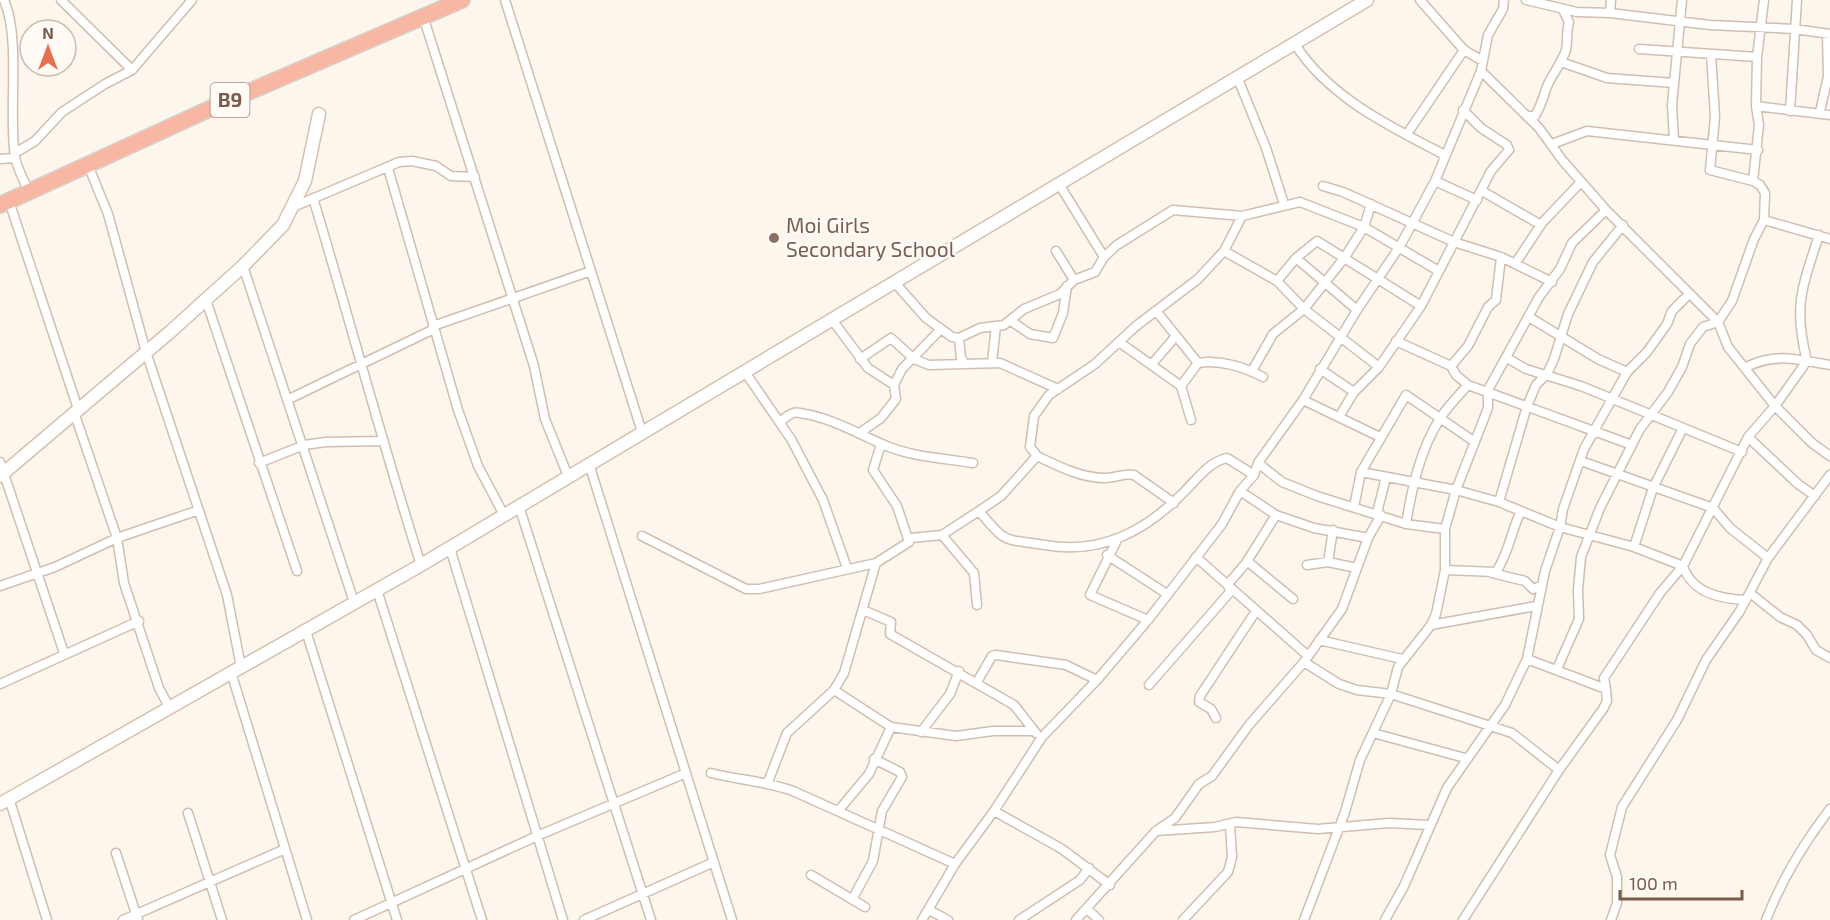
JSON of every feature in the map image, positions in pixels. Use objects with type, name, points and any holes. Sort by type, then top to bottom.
[{"type":"highway","name":"B9","points":[[4,203],[216,106],[462,0]]},
{"type":"main road","points":[[4,801],[450,548],[642,432],[896,284],[1367,0]]},
{"type":"main road","points":[[1,470],[76,411],[206,300],[283,225],[294,207],[304,181],[319,114]]},
{"type":"street","points":[[4,0],[11,37],[15,155],[29,192]]},
{"type":"street","points":[[61,0],[132,70]]},
{"type":"street","points":[[0,159],[15,155],[35,141],[62,112],[105,84],[132,70],[192,0]]},
{"type":"street","points":[[505,0],[642,432]]},
{"type":"street","points":[[1420,0],[1464,50],[1483,61]]},
{"type":"street","points":[[922,920],[955,864],[994,812],[1014,777],[1042,738],[1097,680],[1148,620],[1222,524],[1240,491],[1254,475],[1258,463],[1303,400],[1357,310],[1400,246],[1435,181],[1463,110],[1481,72],[1488,35],[1503,9],[1504,0]]},
{"type":"street","points":[[1526,0],[1563,10],[1794,29],[1828,34],[1828,76],[1820,112]]},
{"type":"street","points":[[1610,13],[1611,0]]},
{"type":"street","points":[[1674,141],[1674,83],[1682,0]]},
{"type":"street","points":[[1753,181],[1760,125],[1756,106],[1757,57],[1764,0]]},
{"type":"street","points":[[1790,111],[1797,0]]},
{"type":"street","points":[[1527,116],[1535,116],[1567,47],[1565,33],[1569,22],[1563,10]]},
{"type":"street","points":[[423,16],[513,296],[534,366],[545,419],[568,476]]},
{"type":"street","points":[[1295,44],[1314,72],[1377,119],[1445,155]]},
{"type":"street","points":[[1639,49],[1757,57]]},
{"type":"street","points":[[1407,134],[1464,50]]},
{"type":"street","points":[[1557,669],[1579,619],[1579,575],[1588,535],[1632,445],[1650,414],[1668,392],[1693,339],[1703,327],[1718,322],[1732,301],[1754,239],[1764,220],[1766,193],[1760,185],[1753,181],[1711,171],[1715,117],[1711,54]]},
{"type":"street","points":[[1561,62],[1607,78],[1674,83]]},
{"type":"street","points":[[1481,72],[1527,116],[1606,210],[1718,322],[1728,347],[1746,367],[1749,376],[1812,444],[1830,456]]},
{"type":"street","points":[[1238,79],[1266,148],[1284,204]]},
{"type":"street","points":[[1756,106],[1830,115]]},
{"type":"street","points":[[1339,417],[1354,392],[1379,367],[1421,306],[1437,270],[1455,242],[1491,171],[1509,150],[1507,145],[1481,128],[1463,110]]},
{"type":"street","points":[[1552,144],[1587,130],[1758,150]]},
{"type":"street","points":[[294,207],[399,162],[412,161],[436,166],[451,176],[475,177]]},
{"type":"street","points":[[88,165],[108,214],[146,352],[227,595],[236,670],[307,920]]},
{"type":"street","points":[[388,168],[434,327],[478,466],[504,515]]},
{"type":"street","points":[[1435,181],[1477,200]]},
{"type":"street","points":[[1515,264],[1541,225],[1581,182]]},
{"type":"street","points":[[1059,184],[1104,257]]},
{"type":"street","points":[[1323,186],[1371,204],[1455,242],[1501,256],[1552,282]]},
{"type":"street","points":[[1482,191],[1541,225]]},
{"type":"street","points":[[313,198],[362,363],[381,441],[421,565]]},
{"type":"street","points":[[959,338],[972,331],[1011,321],[1024,309],[1053,298],[1071,283],[1095,272],[1104,257],[1125,239],[1173,210],[1242,216],[1284,204],[1300,202],[1364,227],[1400,246],[1437,270]]},
{"type":"street","points":[[4,203],[117,538],[124,583],[139,621],[159,688],[169,707]]},
{"type":"street","points":[[1252,371],[1273,334],[1304,309],[1345,258],[1364,227],[1371,204]]},
{"type":"street","points":[[1304,920],[1340,826],[1360,760],[1391,694],[1402,660],[1431,625],[1440,602],[1445,570],[1445,529],[1456,490],[1488,408],[1488,390],[1539,297],[1552,282],[1572,243],[1606,210]]},
{"type":"street","points":[[1174,503],[1134,475],[1126,473],[1107,478],[1092,477],[1037,456],[1030,447],[1034,416],[1045,400],[1058,389],[1095,364],[1136,326],[1198,279],[1224,251],[1242,216]]},
{"type":"street","points":[[1764,220],[1830,239]]},
{"type":"street","points":[[1499,502],[1527,406],[1536,385],[1547,374],[1563,337],[1568,314],[1585,276],[1593,262],[1623,225]]},
{"type":"street","points":[[1462,920],[1559,770],[1603,709],[1607,701],[1604,678],[1660,593],[1683,566],[1748,437],[1775,406],[1807,361],[1798,326],[1801,289],[1819,235]]},
{"type":"street","points":[[1277,281],[1296,258],[1317,241],[1421,306]]},
{"type":"street","points":[[1011,321],[1030,334],[1053,338],[1071,283],[1056,251]]},
{"type":"street","points":[[1224,251],[1277,281],[1304,309],[1379,367]]},
{"type":"street","points":[[1451,366],[1468,346],[1488,307],[1496,300],[1501,256]]},
{"type":"street","points":[[1296,258],[1326,281],[1357,310]]},
{"type":"street","points":[[243,266],[289,399],[354,602]]},
{"type":"street","points":[[289,399],[434,327],[513,296],[591,271]]},
{"type":"street","points":[[896,284],[926,318],[959,338]]},
{"type":"street","points":[[1385,920],[1404,886],[1429,825],[1465,758],[1492,725],[1512,694],[1527,659],[1541,586],[1560,527],[1563,509],[1584,449],[1627,372],[1647,352],[1667,324],[1672,311],[1689,294]]},
{"type":"street","points":[[206,300],[297,571]]},
{"type":"street","points":[[1157,312],[1198,363]]},
{"type":"street","points":[[1529,317],[1598,359],[1627,372]]},
{"type":"street","points":[[833,321],[868,368],[894,385]]},
{"type":"street","points":[[992,362],[996,326]]},
{"type":"street","points":[[861,432],[881,418],[896,399],[894,385],[902,369],[941,329]]},
{"type":"street","points":[[1152,364],[1175,337]]},
{"type":"street","points":[[860,359],[891,338],[914,359],[929,365],[992,362],[1012,367],[1058,389]]},
{"type":"street","points":[[959,338],[960,358],[964,364]]},
{"type":"street","points":[[1396,341],[1451,366],[1456,375],[1468,385],[1488,390],[1632,445]]},
{"type":"street","points":[[1119,342],[1181,386],[1191,420]]},
{"type":"street","points":[[1746,367],[1764,358],[1776,357],[1830,365]]},
{"type":"street","points":[[1507,358],[1526,369],[1547,374],[1742,452]]},
{"type":"street","points":[[1181,386],[1198,363],[1214,362],[1252,371],[1263,377]]},
{"type":"street","points":[[1320,369],[1354,392]]},
{"type":"street","points":[[744,372],[780,422],[826,506],[847,568]]},
{"type":"street","points":[[1406,524],[1413,482],[1440,418],[1468,385]]},
{"type":"street","points":[[1354,507],[1361,472],[1406,396],[1475,442]]},
{"type":"street","points":[[1303,400],[1380,437]]},
{"type":"street","points":[[780,422],[788,415],[801,412],[861,432],[881,444],[922,455],[973,463]]},
{"type":"street","points":[[1634,547],[1653,488],[1683,428]]},
{"type":"street","points":[[1748,437],[1798,484],[1815,496]]},
{"type":"street","points":[[259,463],[304,445],[326,442],[381,441]]},
{"type":"street","points":[[881,444],[873,470],[897,506],[909,542]]},
{"type":"street","points":[[642,536],[746,589],[759,589],[876,563],[909,542],[911,537],[942,535],[1001,496],[1037,456]]},
{"type":"street","points":[[1148,620],[1090,595],[1107,555],[1116,542],[1174,503],[1216,460],[1227,458],[1254,475]]},
{"type":"street","points":[[1581,461],[1617,476],[1689,498],[1713,508],[1730,528],[1768,558]]},
{"type":"street","points":[[1258,463],[1282,482],[1406,524],[1445,529]]},
{"type":"street","points":[[589,464],[732,920]]},
{"type":"street","points":[[1,470],[64,653]]},
{"type":"street","points":[[1361,472],[1456,490],[1499,502],[1560,527],[1634,547],[1683,566]]},
{"type":"street","points":[[1611,920],[1617,903],[1617,877],[1610,855],[1622,807],[1677,720],[1716,643],[1748,596],[1768,558],[1830,475]]},
{"type":"street","points":[[1076,920],[1110,885],[1156,831],[1175,818],[1199,784],[1212,776],[1249,725],[1342,609],[1379,514],[1386,477]]},
{"type":"street","points":[[1240,491],[1275,515],[1314,528],[1368,538]]},
{"type":"street","points":[[519,506],[651,920]]},
{"type":"street","points":[[0,586],[38,574],[117,538],[199,510]]},
{"type":"street","points":[[979,511],[999,535],[1008,541],[1073,549],[1116,542]]},
{"type":"street","points":[[1491,572],[1497,570],[1511,544],[1514,526],[1521,511]]},
{"type":"street","points":[[1228,584],[1247,561],[1275,515]]},
{"type":"street","points":[[1328,562],[1333,530]]},
{"type":"street","points":[[942,535],[974,573],[977,605]]},
{"type":"street","points":[[450,548],[563,920]]},
{"type":"street","points":[[1107,555],[1167,594]]},
{"type":"street","points":[[1196,557],[1228,584],[1305,658],[1339,684],[1391,694],[1512,732],[1559,770]]},
{"type":"street","points":[[1247,561],[1293,599]]},
{"type":"street","points":[[1307,565],[1328,562],[1357,568]]},
{"type":"street","points":[[768,782],[787,733],[834,690],[848,663],[876,563]]},
{"type":"street","points":[[1683,566],[1687,579],[1711,596],[1725,600],[1748,596],[1797,626],[1808,635],[1816,650],[1830,658]]},
{"type":"street","points":[[1445,570],[1491,572],[1525,582],[1533,589],[1541,586]]},
{"type":"street","points":[[1149,685],[1230,592],[1228,584]]},
{"type":"street","points":[[377,590],[482,920]]},
{"type":"street","points":[[1431,625],[1536,606]]},
{"type":"street","points":[[863,610],[891,622],[890,634],[931,659],[959,671],[1014,705],[1042,738]]},
{"type":"street","points":[[1216,718],[1210,709],[1199,702],[1200,696],[1256,610]]},
{"type":"street","points":[[0,684],[64,653],[139,621]]},
{"type":"street","points":[[306,631],[397,920]]},
{"type":"street","points":[[1319,640],[1402,660]]},
{"type":"street","points":[[977,682],[992,656],[996,655],[1066,665],[1097,680]]},
{"type":"street","points":[[1527,659],[1606,689]]},
{"type":"street","points":[[921,732],[950,694],[959,671]]},
{"type":"street","points":[[834,690],[891,727],[956,736],[993,731],[1034,731]]},
{"type":"street","points":[[838,811],[869,774],[874,759],[891,727]]},
{"type":"street","points":[[1373,733],[1465,758]]},
{"type":"street","points":[[853,898],[873,861],[882,811],[902,777],[900,772],[874,759]]},
{"type":"street","points":[[354,920],[537,836],[686,773]]},
{"type":"street","points":[[711,773],[730,778],[768,782],[955,864]]},
{"type":"street","points":[[4,801],[47,920]]},
{"type":"street","points":[[1766,920],[1794,861],[1830,808]]},
{"type":"street","points":[[994,812],[1062,849],[1110,885]]},
{"type":"street","points":[[188,813],[222,920]]},
{"type":"street","points":[[1156,831],[1230,825],[1236,822],[1318,830],[1340,826],[1429,825]]},
{"type":"street","points":[[1183,920],[1228,872],[1232,857],[1230,825]]},
{"type":"street","points":[[123,920],[137,917],[285,849]]},
{"type":"street","points":[[116,853],[137,917]]},
{"type":"street","points":[[584,920],[714,862]]},
{"type":"street","points":[[1019,920],[1080,879],[1089,868]]},
{"type":"street","points":[[811,875],[865,907]]},
{"type":"street","points":[[1087,909],[1099,920]]},
{"type":"street","points":[[929,910],[948,920]]},
{"type":"place","name":"Moi Girls Secondary School","points":[[774,238]]}]
